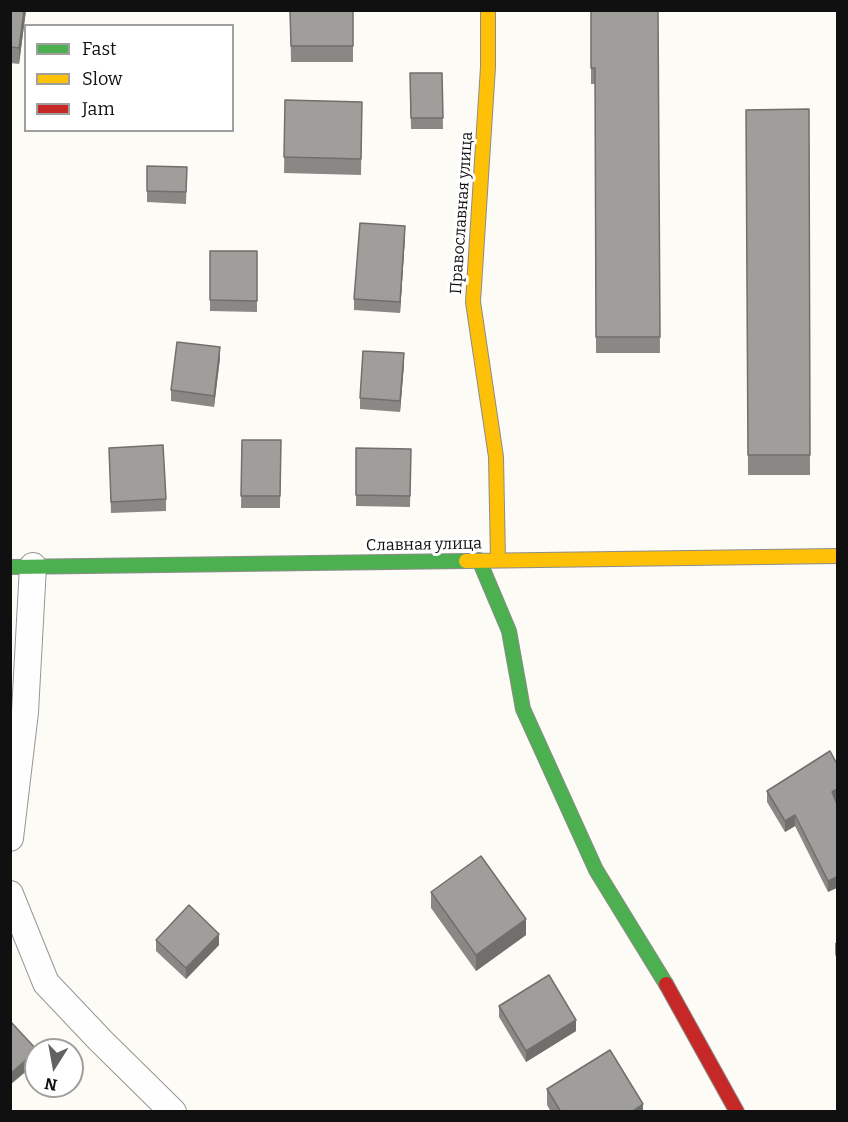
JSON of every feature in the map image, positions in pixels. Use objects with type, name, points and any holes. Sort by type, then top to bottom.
[{"type":"street","name":"Православная улица","points":[[488,10],[488,67],[473,302],[496,457],[498,560]]},
{"type":"street","name":"Славная улица","points":[[22,566],[837,556]]},
{"type":"street","points":[[479,560],[509,631],[523,709],[596,870],[679,1006],[737,1112]]},
{"type":"street","points":[[10,838],[26,712],[22,566]]},
{"type":"street","points":[[10,894],[46,983],[99,1040],[173,1112]]},
{"type":"building","points":[[10,10],[24,10],[19,48],[10,47]]},
{"type":"building","points":[[290,10],[353,10],[353,46],[291,46]]},
{"type":"building","points":[[591,10],[658,10],[660,337],[596,337],[595,68],[591,68]]},
{"type":"building","points":[[410,73],[442,73],[443,118],[411,118]]},
{"type":"building","points":[[285,100],[362,102],[361,159],[284,157]]},
{"type":"building","points":[[809,109],[810,455],[748,455],[746,110]]},
{"type":"building","points":[[147,166],[187,167],[186,192],[147,191]]},
{"type":"building","points":[[360,223],[405,226],[400,302],[354,299]]},
{"type":"building","points":[[210,251],[257,251],[257,301],[210,300]]},
{"type":"building","points":[[177,342],[220,347],[214,396],[171,390]]},
{"type":"building","points":[[363,351],[404,353],[400,401],[360,398]]},
{"type":"building","points":[[242,440],[281,440],[280,496],[241,496]]},
{"type":"building","points":[[163,445],[166,499],[111,502],[109,448]]},
{"type":"building","points":[[356,448],[411,449],[410,496],[356,495]]},
{"type":"building","points":[[830,751],[837,764],[837,789],[832,792],[837,804],[837,877],[828,881],[795,815],[785,821],[767,791]]},
{"type":"building","points":[[481,856],[526,919],[476,955],[431,892]]},
{"type":"building","points":[[189,905],[219,934],[186,968],[156,940]]},
{"type":"building","points":[[549,975],[576,1020],[526,1051],[499,1006]]},
{"type":"building","points":[[10,1021],[26,1038],[24,1038],[24,1062],[10,1074]]},
{"type":"building","points":[[610,1050],[643,1104],[631,1112],[561,1112],[547,1089]]},
{"type":"traffic: fast","points":[[479,560],[509,631],[523,709],[596,870],[666,984]]},
{"type":"traffic: fast","points":[[10,567],[466,561]]},
{"type":"traffic: slow","points":[[488,10],[488,67],[473,302],[496,457],[498,560]]},
{"type":"traffic: slow","points":[[466,561],[838,556]]},
{"type":"traffic: jam","points":[[666,984],[737,1112]]}]
